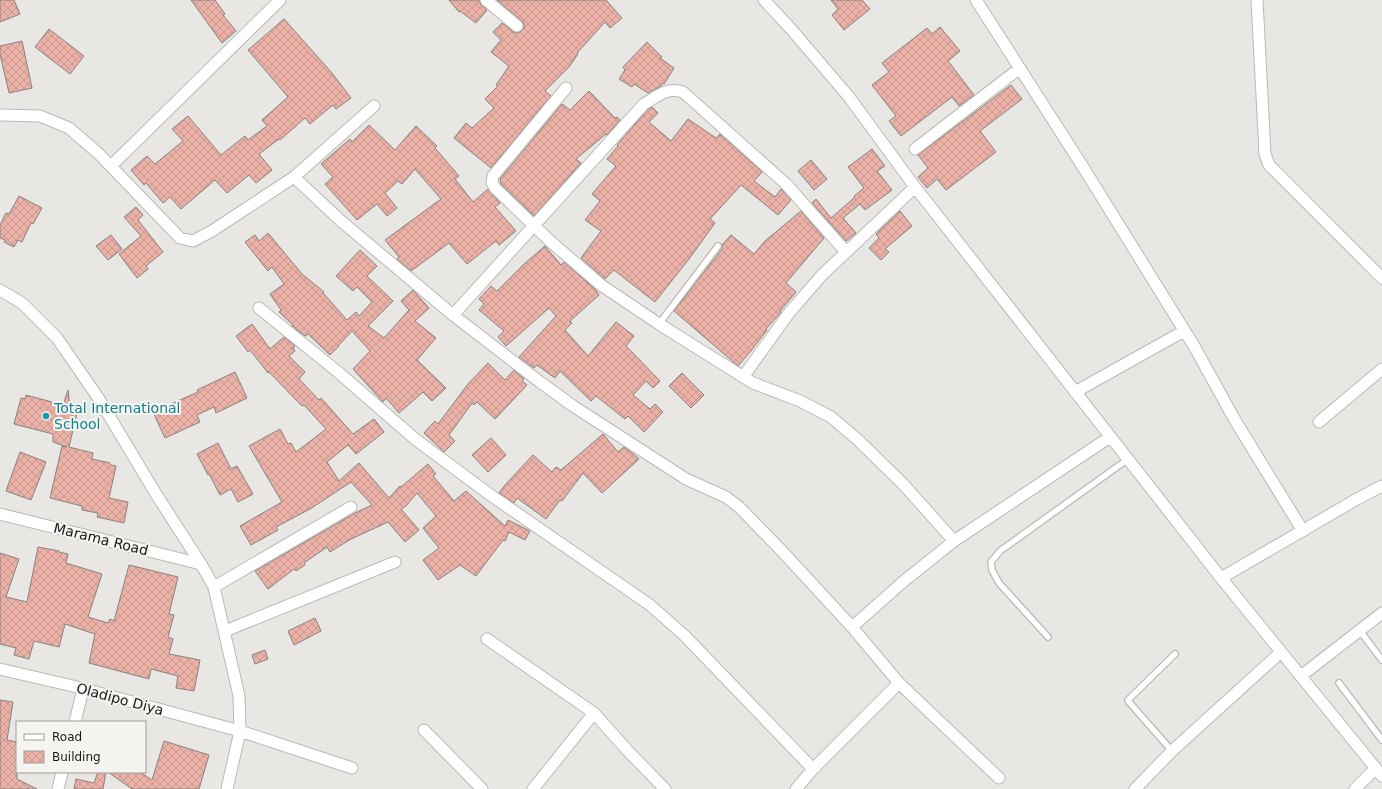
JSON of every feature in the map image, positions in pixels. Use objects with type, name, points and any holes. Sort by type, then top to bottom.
[{"type":"street","points":[[111,166],[280,0]]},
{"type":"street","points":[[486,0],[517,26]]},
{"type":"street","points":[[764,0],[791,29],[849,98],[915,187],[1221,578],[1379,772],[1355,789]]},
{"type":"street","points":[[976,0],[1083,166],[1184,330],[1236,422],[1302,531]]},
{"type":"street","points":[[1257,0],[1265,154],[1269,165],[1382,278]]},
{"type":"street","points":[[915,149],[1020,68]]},
{"type":"street","points":[[566,88],[493,176],[492,183],[495,188],[550,241],[601,285],[659,324],[753,383],[800,401],[831,417],[858,440],[903,484],[954,541]]},
{"type":"street","points":[[453,316],[644,104],[666,91],[675,90],[683,92],[786,184],[846,252]]},
{"type":"street","points":[[0,115],[40,116],[69,128],[99,154],[180,238],[193,241],[212,231],[294,177],[374,106]]},
{"type":"street","points":[[294,177],[341,221],[453,316],[573,406],[686,479],[726,497],[738,507],[780,549],[852,627],[899,682],[999,778]]},
{"type":"street","points":[[743,377],[789,313],[822,275],[915,187]]},
{"type":"street","points":[[0,290],[22,303],[57,338],[99,400],[214,587],[239,696],[240,731],[227,789]]},
{"type":"street","points":[[260,308],[338,372],[415,439],[490,494],[650,605],[686,636],[813,769]]},
{"type":"street","points":[[1075,392],[1184,330]]},
{"type":"street","points":[[1319,422],[1382,369]]},
{"type":"street","points":[[852,627],[904,581],[954,541],[1110,436]]},
{"type":"street","points":[[1221,578],[1382,486]]},
{"type":"street","points":[[214,587],[352,507]]},
{"type":"street","name":"Marama Road","points":[[0,514],[201,564]]},
{"type":"street","points":[[225,631],[395,562]]},
{"type":"street","points":[[1301,676],[1382,613]]},
{"type":"street","points":[[487,639],[594,713],[665,789]]},
{"type":"street","points":[[1135,789],[1172,751],[1281,652]]},
{"type":"street","name":"Oladipo Diya","points":[[0,669],[83,689],[240,731],[352,768]]},
{"type":"street","points":[[796,789],[813,769],[899,682]]},
{"type":"street","points":[[75,721],[83,689]]},
{"type":"street","points":[[534,789],[594,713]]},
{"type":"street","points":[[424,730],[482,789]]},
{"type":"street","points":[[58,789],[62,773]]},
{"type":"lane","points":[[659,324],[718,246]]},
{"type":"lane","points":[[1048,637],[999,583],[992,570],[991,562],[1000,551],[1128,459]]},
{"type":"lane","points":[[1360,631],[1382,660]]},
{"type":"lane","points":[[1172,751],[1128,700],[1175,654]]},
{"type":"lane","points":[[1339,683],[1382,740]]},
{"type":"building","points":[[0,0],[14,0],[20,14],[0,22]]},
{"type":"building","points":[[191,0],[215,0],[225,14],[223,15],[236,31],[222,43]]},
{"type":"building","points":[[449,0],[479,0],[481,5],[487,10],[476,23],[460,11],[459,12]]},
{"type":"building","points":[[497,0],[606,0],[622,18],[610,28],[605,22],[577,53],[578,54],[569,67],[545,91],[551,96],[491,168],[454,138],[466,123],[472,128],[494,108],[485,99],[498,86],[496,85],[509,66],[491,52],[501,40],[493,32],[502,23],[515,33],[520,32],[524,28],[522,21]]},
{"type":"building","points":[[831,0],[862,0],[870,9],[844,30],[832,15],[838,9]]},
{"type":"building","points":[[284,19],[332,73],[351,98],[336,109],[333,105],[310,124],[305,118],[280,140],[279,139],[259,154],[272,170],[256,183],[249,175],[227,193],[215,180],[181,209],[170,197],[163,203],[146,183],[144,185],[131,170],[147,156],[155,164],[183,141],[172,129],[188,116],[221,155],[245,136],[248,140],[267,126],[262,120],[288,97],[248,50]]},
{"type":"building","points":[[940,27],[960,51],[948,61],[974,95],[959,106],[952,97],[901,136],[889,121],[896,116],[872,85],[889,72],[882,63],[927,28],[932,34]]},
{"type":"building","points":[[49,29],[84,56],[70,74],[35,47]]},
{"type":"building","points":[[22,41],[32,88],[9,93],[0,54],[0,46]]},
{"type":"building","points":[[647,42],[662,57],[660,58],[674,68],[664,84],[663,83],[661,86],[648,93],[634,84],[632,87],[619,79],[625,70],[623,67]]},
{"type":"building","points":[[1011,85],[1022,99],[980,131],[996,152],[946,190],[937,179],[927,188],[918,177],[928,168],[918,155]]},
{"type":"building","points":[[589,91],[615,118],[617,117],[620,120],[607,135],[606,134],[576,159],[581,163],[534,216],[501,184],[500,179],[562,104],[570,110]]},
{"type":"building","points":[[652,107],[658,113],[649,122],[671,141],[688,119],[716,138],[720,134],[762,172],[754,181],[775,197],[781,189],[791,200],[778,215],[741,185],[710,219],[715,223],[655,302],[614,270],[605,279],[581,258],[601,231],[585,220],[600,201],[592,194],[616,166],[607,159],[648,109]]},
{"type":"building","points":[[369,125],[395,150],[416,126],[437,146],[435,148],[459,176],[455,179],[473,202],[488,189],[500,203],[495,207],[516,231],[499,245],[496,241],[467,264],[449,243],[411,271],[397,259],[399,257],[385,240],[441,199],[415,169],[402,184],[398,181],[385,193],[397,208],[387,216],[377,204],[357,220],[325,184],[333,177],[321,164],[350,139],[352,142]]},
{"type":"building","points":[[872,149],[885,166],[877,171],[892,190],[865,210],[860,204],[843,218],[856,233],[846,241],[812,203],[816,199],[831,218],[855,197],[854,196],[864,188],[848,167]]},
{"type":"building","points":[[811,160],[827,179],[814,190],[798,171]]},
{"type":"building","points":[[19,196],[42,208],[33,224],[31,223],[22,242],[18,240],[14,247],[4,242],[5,240],[0,238],[0,225],[6,213],[9,214]]},
{"type":"building","points":[[136,207],[143,215],[138,220],[163,252],[146,266],[148,269],[137,278],[119,254],[141,236],[124,217]]},
{"type":"building","points":[[801,211],[824,238],[786,283],[796,292],[738,366],[674,311],[731,235],[754,254],[765,241]]},
{"type":"building","points":[[900,211],[912,226],[885,249],[889,252],[881,260],[869,248],[879,238],[876,234]]},
{"type":"building","points":[[268,233],[302,274],[324,292],[323,293],[347,320],[356,312],[359,316],[372,302],[357,287],[353,291],[336,276],[360,250],[377,266],[367,276],[393,301],[368,326],[384,338],[409,310],[401,301],[413,290],[429,308],[415,321],[436,338],[417,360],[446,388],[432,401],[423,392],[399,413],[386,398],[383,402],[353,369],[370,351],[352,331],[330,355],[308,334],[305,336],[292,326],[293,325],[279,312],[281,310],[270,294],[284,284],[272,267],[268,271],[245,242],[255,235],[259,241]]},
{"type":"building","points":[[111,235],[122,249],[108,260],[96,246]]},
{"type":"building","points":[[545,246],[561,265],[564,262],[595,289],[599,295],[570,321],[572,323],[565,330],[588,356],[616,322],[634,336],[626,346],[660,381],[653,388],[646,381],[633,395],[650,409],[655,404],[663,412],[644,432],[628,416],[625,419],[596,396],[591,401],[560,371],[555,378],[537,365],[534,368],[519,357],[556,316],[549,308],[506,346],[498,337],[504,331],[479,310],[484,304],[479,299],[491,286],[497,291]]},
{"type":"building","points":[[252,324],[270,349],[284,337],[295,346],[293,348],[295,351],[289,356],[305,372],[299,379],[319,400],[321,398],[353,434],[374,419],[384,432],[356,454],[348,445],[327,462],[339,481],[359,463],[389,498],[400,486],[401,487],[428,464],[436,474],[433,476],[454,501],[466,491],[505,526],[508,520],[530,531],[525,540],[509,532],[505,541],[503,540],[476,576],[460,565],[438,580],[423,560],[439,548],[423,528],[436,516],[417,493],[406,506],[401,509],[419,530],[405,542],[388,522],[351,539],[330,552],[327,547],[304,563],[305,565],[296,571],[294,569],[268,589],[255,571],[355,513],[372,505],[351,482],[310,509],[276,527],[278,530],[251,545],[240,526],[282,502],[249,446],[280,429],[288,444],[291,443],[296,452],[326,429],[304,405],[302,406],[269,372],[268,373],[250,350],[248,352],[236,336]]},
{"type":"building","points":[[488,363],[505,380],[514,370],[524,379],[522,381],[527,385],[495,419],[477,402],[474,405],[472,403],[449,435],[455,441],[444,452],[424,433],[435,421],[438,424],[468,384]]},
{"type":"building","points":[[235,372],[247,398],[216,413],[214,407],[197,415],[200,422],[165,438],[153,412],[198,392],[197,390]]},
{"type":"building","points":[[682,373],[704,395],[691,408],[669,386]]},
{"type":"building","points":[[68,390],[70,408],[78,409],[69,447],[93,453],[92,459],[116,466],[109,498],[128,502],[124,523],[97,517],[98,513],[82,510],[82,506],[50,498],[62,446],[67,447],[53,442],[53,434],[14,424],[21,398],[25,399],[26,395],[63,405]]},
{"type":"building","points":[[603,434],[618,452],[624,447],[639,459],[602,493],[583,473],[546,519],[517,498],[514,503],[499,493],[533,455],[552,472],[556,467],[561,470]]},
{"type":"building","points":[[491,438],[506,455],[488,472],[472,455]]},
{"type":"building","points":[[218,443],[231,469],[237,466],[253,494],[238,502],[231,489],[220,495],[197,454]]},
{"type":"building","points":[[20,452],[46,462],[31,500],[6,491]]},
{"type":"building","points":[[38,547],[68,554],[66,563],[102,574],[88,617],[108,623],[110,619],[114,621],[129,565],[178,577],[169,614],[174,615],[168,637],[173,639],[169,654],[200,660],[194,691],[176,688],[178,676],[151,669],[149,679],[89,663],[95,634],[65,624],[59,647],[34,641],[29,659],[14,655],[16,648],[0,644],[0,553],[19,559],[6,597],[27,602]]},
{"type":"building","points":[[315,618],[321,631],[294,645],[288,631]]},
{"type":"building","points":[[265,650],[268,659],[255,664],[252,655]]},
{"type":"building","points":[[0,700],[13,702],[7,740],[16,742],[17,779],[37,789],[0,789]]},
{"type":"building","points":[[164,741],[209,755],[199,789],[132,789],[109,773],[142,773],[152,780]]},
{"type":"building","points":[[98,773],[106,773],[103,789],[74,789],[76,779],[94,783]]},
{"type":"place","name":"Total International School","points":[[46,416]]}]
